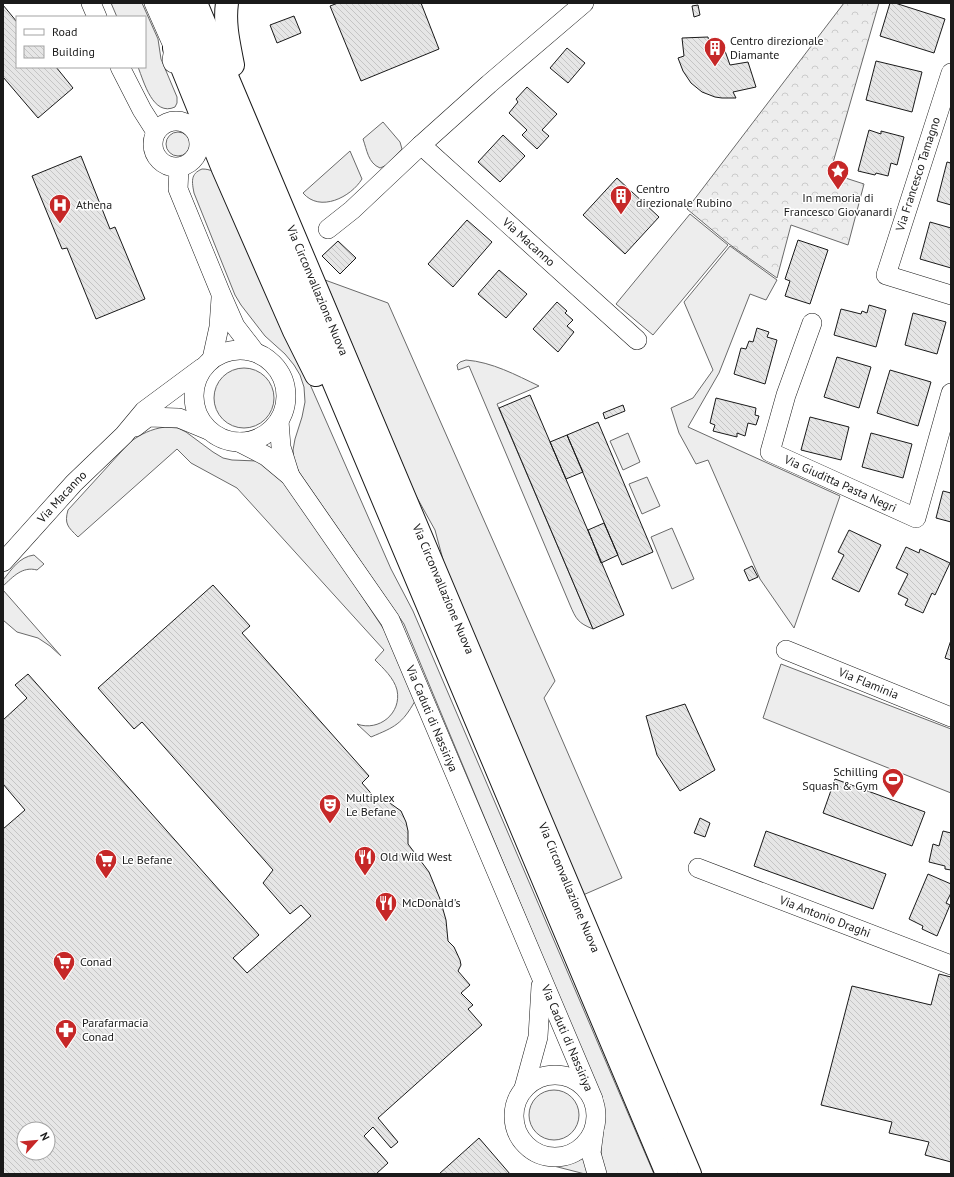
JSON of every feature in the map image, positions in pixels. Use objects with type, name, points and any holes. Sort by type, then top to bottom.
[{"type":"main road","name":"Via Circonvallazione Nuova","points":[[174,3],[667,1174]]},
{"type":"main road","name":"Via Circonvallazione Nuova","points":[[196,3],[690,1174]]},
{"type":"main road","points":[[227,3],[225,15],[228,41],[242,111]]},
{"type":"main road","points":[[174,48],[223,169],[294,332],[397,532]]},
{"type":"street","points":[[90,3],[96,16]]},
{"type":"street","points":[[154,3],[174,48],[172,60],[189,104],[185,123]]},
{"type":"street","points":[[328,229],[352,210],[489,84],[584,3]]},
{"type":"street","points":[[121,68],[142,110],[156,132]]},
{"type":"street","name":"Via Francesco Tamagno","points":[[951,73],[886,275],[951,295]]},
{"type":"street","points":[[175,121],[185,123],[195,130],[199,138],[200,146],[198,154],[194,161],[187,165],[179,168],[171,167],[158,159],[155,153],[153,146],[156,132],[161,126],[168,123],[175,121]]},
{"type":"street","name":"Via Macanno","points":[[421,145],[637,340]]},
{"type":"street","points":[[198,154],[211,158],[223,169]]},
{"type":"street","name":"Via Macanno","points":[[179,168],[178,189],[221,294],[235,326],[255,352]]},
{"type":"street","name":"Via Macanno","points":[[208,430],[197,413],[194,394],[196,380],[207,363],[219,327],[221,294]]},
{"type":"street","name":"Via Giuditta Pasta Negri","points":[[812,323],[786,395],[770,452],[916,518],[951,393]]},
{"type":"street","name":"Via Macanno","points":[[3,562],[74,483],[124,435],[144,411],[207,363],[222,353],[242,349],[255,352],[270,361],[282,375],[286,393],[284,410],[279,421],[269,432],[255,440],[239,442],[222,439],[208,430],[179,418],[148,417],[124,435]]},
{"type":"street","name":"Via Caduti di Nassiriya","points":[[279,421],[281,447],[290,476]]},
{"type":"street","name":"Via Caduti di Nassiriya","points":[[239,442],[266,456],[290,476],[390,620],[593,1099],[596,1114],[591,1153],[597,1174]]},
{"type":"street","name":"Via Flaminia","points":[[786,650],[951,717]]},
{"type":"street","name":"Via Antonio Draghi","points":[[698,868],[951,965]]},
{"type":"street","name":"Via Caduti di Nassiriya","points":[[541,978],[538,1037],[524,1088],[516,1102],[514,1123],[523,1142],[537,1153],[552,1157],[570,1154],[579,1149],[590,1138],[594,1130]]},
{"type":"street","name":"Via Caduti di Nassiriya","points":[[524,1088],[531,1082],[541,1077],[560,1075],[570,1077],[580,1082],[593,1099]]},
{"type":"green space","points":[[111,3],[142,3],[158,39],[161,59],[177,97],[175,107],[167,109],[155,103],[150,96],[138,68],[146,68],[146,16],[117,16]]},
{"type":"green space","points":[[844,3],[879,3],[830,173],[864,184],[848,245],[791,225],[777,278],[729,244],[687,209]]},
{"type":"green space","points":[[383,122],[400,142],[402,149],[387,165],[380,168],[370,160],[363,139]]},
{"type":"green space","points":[[178,132],[183,133],[189,139],[189,149],[183,155],[178,156],[173,155],[167,149],[166,144],[167,139],[173,133]]},
{"type":"green space","points":[[350,151],[362,179],[351,192],[343,197],[326,202],[318,202],[310,199],[303,193]]},
{"type":"green space","points":[[202,169],[212,171],[220,179],[391,569],[413,611],[654,1174],[604,1174],[601,1157],[602,1110],[597,1088],[404,624],[299,472],[294,461],[293,450],[295,439],[305,402],[304,387],[300,375],[294,365],[285,354],[265,336],[235,295],[194,193],[192,182],[195,173]]},
{"type":"green space","points":[[690,214],[728,245],[653,335],[616,304]]},
{"type":"green space","points":[[730,246],[777,280],[766,300],[750,294],[719,373],[688,427],[840,496],[794,628],[760,579],[708,460],[696,464],[679,433],[671,408],[693,398],[713,370],[684,302]]},
{"type":"green space","points":[[325,280],[388,303],[555,681],[544,698],[622,878],[583,895],[445,567],[435,530],[415,494]]},
{"type":"green space","points":[[466,360],[494,366],[513,373],[539,386],[497,404],[593,629],[584,625],[576,617],[572,610],[469,366],[458,370],[457,365]]},
{"type":"green space","points":[[244,368],[261,373],[269,381],[274,398],[269,415],[261,423],[244,428],[227,423],[219,415],[214,398],[219,381],[227,373]]},
{"type":"green space","points":[[165,427],[178,428],[186,432],[223,458],[232,460],[257,461],[282,476],[389,637],[415,701],[406,715],[397,724],[371,737],[357,724],[365,726],[381,723],[387,719],[396,706],[398,698],[396,686],[388,674],[375,660],[384,650],[237,488],[191,463],[177,449],[78,537],[69,528],[66,519],[68,510],[130,442],[146,432]]},
{"type":"green space","points":[[628,433],[640,462],[623,470],[610,441]]},
{"type":"green space","points":[[647,477],[660,506],[642,514],[629,484]]},
{"type":"green space","points":[[672,528],[694,579],[672,589],[651,537]]},
{"type":"green space","points":[[34,555],[44,564],[37,570],[32,569],[18,573],[3,586],[3,580],[16,564],[24,558]]},
{"type":"green space","points":[[3,590],[61,656],[38,638],[17,632],[3,620]]},
{"type":"green space","points":[[781,664],[951,729],[951,793],[763,718]]},
{"type":"green space","points":[[559,1090],[564,1091],[572,1097],[578,1105],[578,1125],[572,1133],[564,1139],[549,1140],[544,1139],[536,1133],[530,1125],[529,1110],[530,1105],[536,1097],[544,1091]]},
{"type":"green space","points":[[583,1154],[590,1174],[546,1164],[565,1162]]},
{"type":"building","points":[[338,3],[421,3],[439,49],[361,81],[330,6]]},
{"type":"building","points":[[890,3],[895,3],[945,19],[934,53],[880,36]]},
{"type":"building","points":[[3,5],[16,21],[16,68],[57,68],[73,88],[38,118],[3,77]]},
{"type":"building","points":[[698,5],[700,15],[694,17],[692,6]]},
{"type":"building","points":[[294,16],[301,33],[277,43],[270,25]]},
{"type":"building","name":"Centro direzionale Diamante","points":[[708,37],[711,53],[725,51],[730,65],[748,62],[756,87],[733,92],[736,98],[722,98],[702,92],[691,83],[683,71],[678,58],[684,56],[682,38]]},
{"type":"building","points":[[567,48],[585,63],[568,83],[550,68]]},
{"type":"building","points":[[876,61],[922,72],[912,112],[866,100]]},
{"type":"building","points":[[527,87],[557,114],[542,130],[549,136],[537,149],[522,135],[527,130],[509,113],[518,102],[516,99]]},
{"type":"building","points":[[869,130],[881,134],[881,131],[904,137],[897,165],[891,163],[888,176],[858,171]]},
{"type":"building","points":[[503,135],[525,156],[500,182],[478,162]]},
{"type":"building","points":[[81,156],[110,229],[115,227],[145,299],[96,319],[67,248],[62,249],[32,176]]},
{"type":"building","points":[[947,162],[951,163],[951,205],[937,201]]},
{"type":"building","name":"Centro direzionale Rubino","points":[[617,178],[659,217],[625,254],[583,215]]},
{"type":"building","points":[[467,220],[492,242],[453,287],[428,264]]},
{"type":"building","points":[[930,222],[951,228],[951,268],[920,259]]},
{"type":"building","points":[[798,240],[828,250],[810,304],[785,296],[790,281],[785,279]]},
{"type":"building","points":[[338,241],[356,258],[340,274],[322,256]]},
{"type":"building","points":[[499,270],[527,294],[506,318],[478,294]]},
{"type":"building","points":[[557,302],[567,311],[565,313],[573,320],[567,326],[574,332],[558,352],[533,329]]},
{"type":"building","points":[[869,305],[886,310],[876,347],[834,335],[841,309],[861,314],[862,311],[867,313]]},
{"type":"building","points":[[913,313],[946,322],[937,354],[905,345]]},
{"type":"building","points":[[757,328],[769,332],[767,337],[777,340],[765,384],[734,374],[741,348],[746,349],[749,341],[753,342]]},
{"type":"building","points":[[837,357],[871,367],[859,408],[824,397]]},
{"type":"building","points":[[890,370],[931,382],[918,426],[877,413]]},
{"type":"building","points":[[530,395],[624,615],[593,629],[499,408]]},
{"type":"building","points":[[716,398],[756,408],[755,415],[759,416],[756,425],[748,423],[745,436],[737,433],[737,437],[713,431],[715,425],[710,423]]},
{"type":"building","points":[[623,405],[625,411],[605,419],[603,413]]},
{"type":"building","points":[[810,417],[849,427],[841,460],[801,450]]},
{"type":"building","points":[[598,422],[653,552],[622,565],[567,435]]},
{"type":"building","points":[[871,433],[912,444],[903,478],[862,467]]},
{"type":"building","points":[[567,435],[583,472],[566,479],[550,442]]},
{"type":"building","points":[[943,491],[951,493],[951,522],[936,518]]},
{"type":"building","points":[[604,523],[618,555],[601,563],[588,530]]},
{"type":"building","points":[[849,530],[881,545],[859,592],[832,579],[844,555],[838,552]]},
{"type":"building","points":[[906,547],[919,553],[920,549],[950,563],[935,595],[932,593],[923,613],[905,605],[908,599],[898,594],[908,574],[896,568]]},
{"type":"building","points":[[752,566],[758,577],[749,581],[744,570]]},
{"type":"building","name":"Le Befane","points":[[213,585],[250,626],[242,633],[369,776],[362,783],[376,799],[387,801],[401,811],[408,831],[408,844],[429,872],[440,899],[446,920],[448,941],[454,947],[460,960],[461,965],[458,971],[470,985],[461,993],[473,1005],[468,1009],[482,1025],[378,1118],[398,1142],[391,1148],[373,1127],[364,1136],[388,1163],[376,1174],[3,1174],[3,829],[25,810],[3,784],[3,720],[27,698],[15,685],[28,674],[259,935],[233,958],[247,973],[311,916],[301,905],[290,914],[263,883],[273,870],[142,722],[134,729],[98,688]]},
{"type":"building","points":[[951,640],[951,660],[945,658]]},
{"type":"building","points":[[685,704],[715,770],[680,791],[657,755],[646,716]]},
{"type":"building","points":[[835,779],[925,812],[912,846],[823,813]]},
{"type":"building","points":[[700,818],[710,823],[705,837],[694,833]]},
{"type":"building","points":[[766,831],[886,874],[873,909],[754,866]]},
{"type":"building","points":[[943,831],[951,833],[951,870],[945,869],[945,866],[929,862],[933,844],[939,846]]},
{"type":"building","points":[[928,874],[951,884],[951,893],[946,903],[950,905],[937,936],[922,929],[923,926],[909,919]]},
{"type":"building","points":[[939,974],[951,977],[951,1162],[925,1155],[929,1142],[889,1133],[892,1122],[821,1105],[852,986],[931,1005]]},
{"type":"building","points":[[479,1138],[510,1174],[439,1174]]},
{"type":"place","name":"Centro direzionale Diamante","points":[[715,68]]},
{"type":"place","name":"In memoria di Francesco Giovanardi","points":[[838,190]]},
{"type":"place","name":"Centro direzionale Rubino","points":[[621,216]]},
{"type":"place","name":"Athena","points":[[60,224]]},
{"type":"place","name":"Schilling Squash & Gym","points":[[893,798]]},
{"type":"place","name":"Multiplex Le Befane","points":[[330,824]]},
{"type":"place","name":"Old Wild West","points":[[365,876]]},
{"type":"place","name":"Le Befane","points":[[106,880]]},
{"type":"place","name":"McDonald's","points":[[386,922]]},
{"type":"place","name":"Conad","points":[[64,982]]},
{"type":"place","name":"Parafarmacia Conad","points":[[66,1050]]}]
